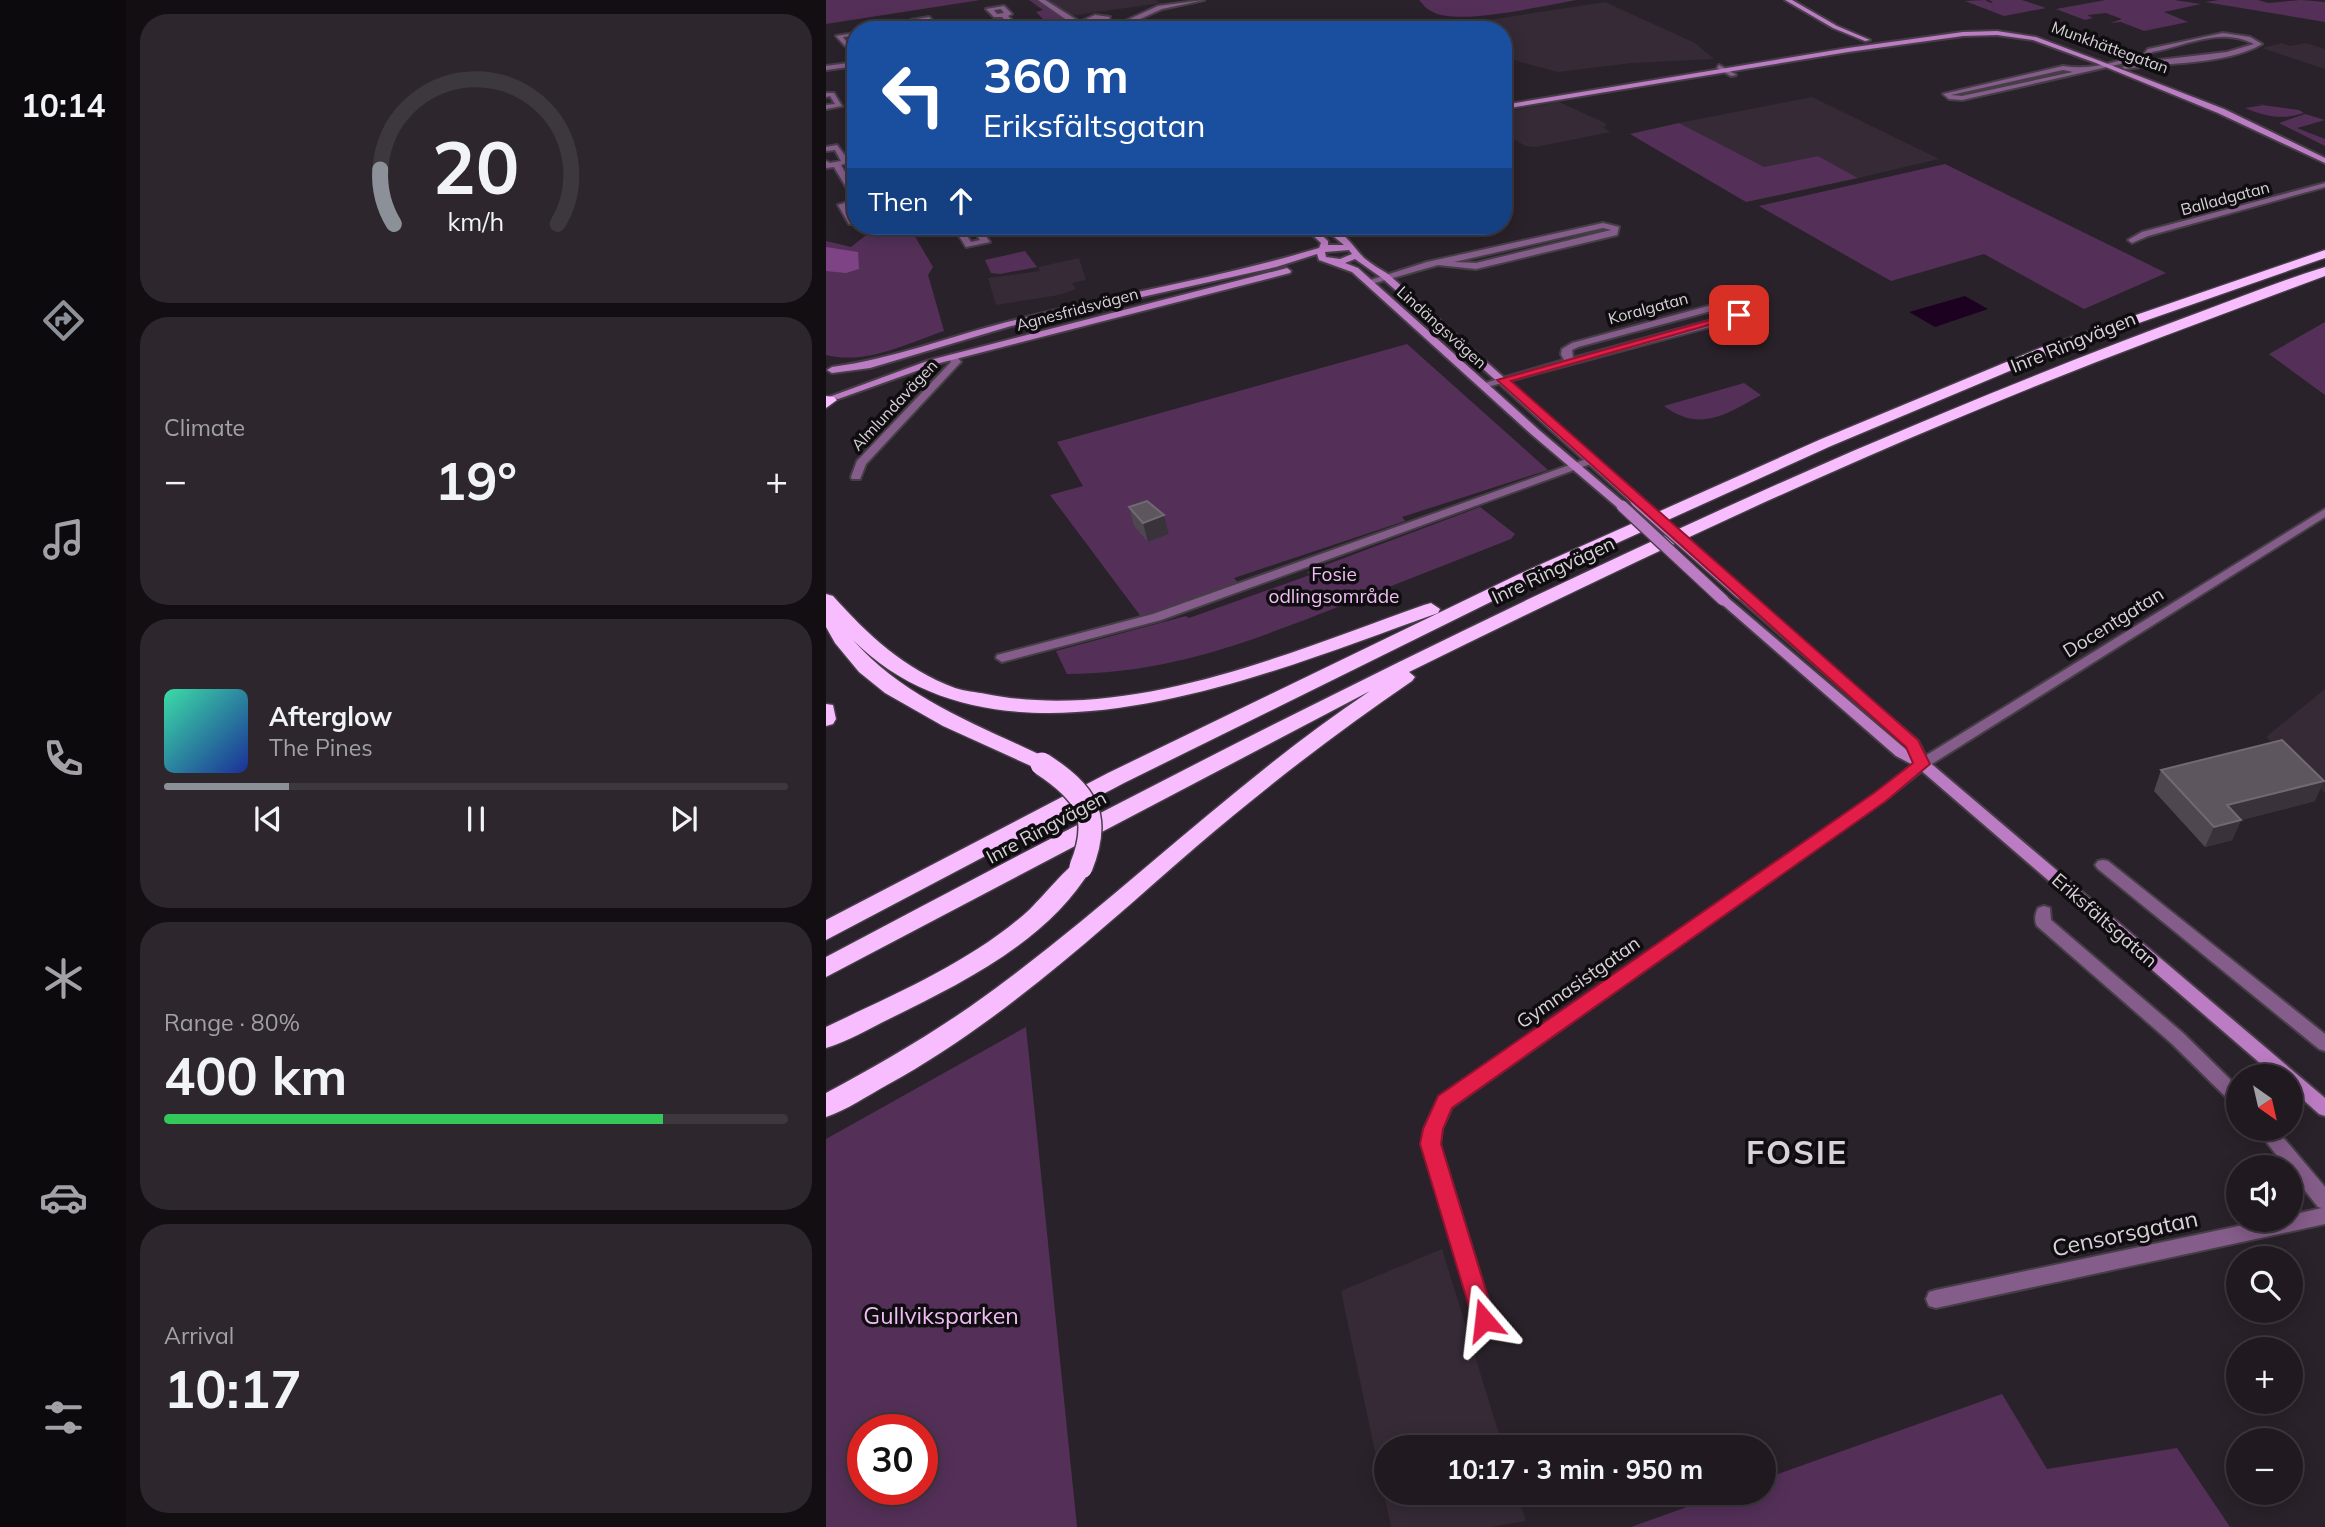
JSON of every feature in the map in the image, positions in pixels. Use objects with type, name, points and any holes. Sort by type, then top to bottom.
[{"type":"highway","points":[[2178,303],[2325,242]]},
{"type":"highway","name":"Inre Ringvägen","points":[[826,931],[1116,778],[1523,579],[1825,443],[2045,351],[2325,254]]},
{"type":"highway","name":"Inre Ringvägen","points":[[826,968],[1352,690],[1550,593],[1853,456],[2072,363],[2325,271]]},
{"type":"highway","points":[[2188,320],[2325,282]]},
{"type":"highway","points":[[826,600],[891,664],[917,679],[965,696],[992,702],[1046,707],[1098,705],[1194,688],[1328,647],[1523,579]]},
{"type":"highway","points":[[826,1105],[925,1049],[1000,998],[1117,903],[1264,776],[1362,704],[1550,593]]},
{"type":"highway","points":[[826,610],[845,643],[858,659],[899,694],[1042,764],[1069,785],[1087,812],[1092,835],[1081,867],[1072,883],[997,945],[913,994],[826,1038]]},
{"type":"highway","points":[[826,710],[826,719]]},
{"type":"street","points":[[1041,0],[1072,21]]},
{"type":"street","points":[[1133,21],[1160,7],[1200,0]]},
{"type":"street","points":[[1788,0],[1835,27],[1872,43]]},
{"type":"street","points":[[1796,0],[1816,16]]},
{"type":"street","points":[[1003,15],[1009,21]]},
{"type":"street","points":[[1835,27],[1851,43],[1863,49]]},
{"type":"street","name":"Munkhättegatan","points":[[1512,104],[1829,50],[1851,43],[1967,34],[2008,34],[2042,41],[2117,65],[2231,108],[2325,153]]},
{"type":"street","points":[[2085,72],[2063,68],[1945,94],[1957,98],[2018,86],[2085,72],[2117,65],[2160,59],[2176,61],[2259,44],[2228,34],[2151,52],[2117,65]]},
{"type":"street","name":"Munkhättegatan","points":[[1722,69],[1863,49],[1872,43]]},
{"type":"street","points":[[2151,52],[2160,59]]},
{"type":"street","points":[[826,68],[847,65]]},
{"type":"street","name":"Munkhättegatan","points":[[2117,65],[2325,161]]},
{"type":"street","points":[[1722,69],[1734,75]]},
{"type":"street","points":[[2004,80],[2018,86]]},
{"type":"street","points":[[826,95],[832,94],[840,105],[826,107]]},
{"type":"street","points":[[826,149],[837,147],[846,163],[828,166],[826,163]]},
{"type":"street","points":[[836,164],[847,186]]},
{"type":"street","name":"Balladgatan","points":[[2132,240],[2325,185]]},
{"type":"street","points":[[1368,282],[1385,276],[1440,263],[1603,225],[1616,229],[1614,233],[1476,266],[1440,263]]},
{"type":"street","name":"Lindängsvägen","points":[[1317,235],[1325,243],[1319,255],[1322,258],[1352,268],[1622,506],[1723,600]]},
{"type":"street","name":"Lindängsvägen","points":[[1335,235],[1503,380],[1741,594]]},
{"type":"street","points":[[1322,251],[1336,246],[1355,252]]},
{"type":"street","name":"Agnesfridsvägen","points":[[828,369],[870,365],[1009,324],[1322,251]]},
{"type":"street","points":[[1333,261],[1355,252]]},
{"type":"street","name":"Agnesfridsvägen","points":[[829,400],[894,374],[953,357],[1333,261]]},
{"type":"street","name":"Koralgatan","points":[[1483,385],[1503,380],[1570,362],[1737,317],[1741,314],[1728,306],[1715,307],[1575,345],[1567,349],[1570,362]]},
{"type":"street","name":"Almlundavägen","points":[[856,477],[861,463],[956,362],[953,357]]},
{"type":"street","points":[[828,369],[840,374],[845,382],[841,391],[829,400]]},
{"type":"street","points":[[1002,659],[1157,617],[1592,460]]},
{"type":"street","name":"Docentgatan","points":[[1922,764],[2325,512]]},
{"type":"street","name":"Eriksfältsgatan","points":[[1741,594],[1913,744],[1922,764]]},
{"type":"street","name":"Eriksfältsgatan","points":[[1723,600],[1901,753],[1922,764],[2273,1064]]},
{"type":"street","name":"Gymnasistgatan","points":[[1484,1320],[1431,1144],[1433,1129],[1445,1102],[1880,797],[1922,764]]},
{"type":"street","name":"Eriksfältsgatan","points":[[2103,865],[2325,1044]]},
{"type":"street","name":"Eriksfältsgatan","points":[[2043,912],[2043,922],[2165,1027],[2226,1086]]},
{"type":"street","name":"Eriksfältsgatan","points":[[2303,1090],[2325,1108]]},
{"type":"street","points":[[2275,1141],[2325,1201]]},
{"type":"street","name":"Censorsgatan","points":[[1936,1300],[2325,1216]]},
{"type":"shaded area","points":[[1045,0],[1156,0],[1160,3],[1070,16]]},
{"type":"shaded area","points":[[1605,2],[1695,43],[1714,59],[1632,63],[1558,72],[1512,58],[1512,21],[1482,21]]},
{"type":"shaded area","points":[[2282,43],[2290,46],[2306,43],[2325,49],[2325,69],[2262,48]]},
{"type":"shaded area","points":[[1812,97],[1939,159],[1858,178],[1818,156],[1764,168],[1679,123]]},
{"type":"shaded area","points":[[1559,102],[1605,123],[1607,125],[1603,127],[1610,132],[1536,147],[1525,146],[1512,138],[1512,110]]},
{"type":"shaded area","points":[[826,247],[858,252],[859,269],[846,273],[826,271]]},
{"type":"shaded area","points":[[1079,258],[1086,280],[1072,283],[1076,289],[1059,295],[996,305],[988,278],[1040,271],[1038,267]]},
{"type":"shaded area","points":[[1965,296],[1988,309],[1935,327],[1909,312]]},
{"type":"shaded area","points":[[2325,689],[2325,793],[2266,737]]},
{"type":"shaded area","points":[[1442,1249],[1499,1435],[1374,1435],[1374,1447],[1341,1291]]},
{"type":"shaded area","points":[[1386,1505],[1521,1505],[1526,1521],[1490,1527],[1391,1527]]},
{"type":"green space","points":[[826,0],[980,0],[826,24]]},
{"type":"green space","points":[[1029,0],[1040,0],[1072,21],[1045,21],[1036,12],[1043,10]]},
{"type":"green space","points":[[1419,0],[1577,0],[1460,17],[1431,11]]},
{"type":"green space","points":[[1985,0],[1991,3],[1993,2],[1989,0],[2022,0],[2046,8],[2004,16],[1965,1]]},
{"type":"green space","points":[[2106,0],[2174,0],[2201,4],[2164,12],[2188,22],[2144,31],[2121,22],[2110,23],[2122,19],[2106,13],[2087,15],[2093,18],[2085,20],[2056,9]]},
{"type":"green space","points":[[2205,2],[2325,2],[2325,22]]},
{"type":"green space","points":[[2263,105],[2304,113],[2274,116],[2245,108]]},
{"type":"green space","points":[[2305,114],[2325,120],[2297,128],[2325,139],[2325,146],[2279,123]]},
{"type":"green space","points":[[1679,123],[1764,167],[1818,156],[1858,178],[1746,202],[1630,134]]},
{"type":"green space","points":[[1945,164],[2166,273],[2084,309],[1984,254],[1891,281],[1759,206]]},
{"type":"green space","points":[[914,235],[933,267],[928,275],[944,331],[886,352],[856,357],[826,355],[826,241],[851,247],[865,236]]},
{"type":"green space","points":[[1025,251],[1037,267],[1000,274],[991,273],[985,260]]},
{"type":"green space","points":[[2325,322],[2325,395],[2269,354]]},
{"type":"green space","points":[[1407,344],[1548,470],[1402,517],[1405,521],[1234,578],[1240,585],[1142,618],[1050,495],[1083,486],[1057,442]]},
{"type":"green space","points":[[1744,383],[1761,395],[1737,409],[1713,418],[1690,418],[1664,406]]},
{"type":"green space","name":"Fosie odlingsområde","points":[[1480,507],[1515,534],[1511,539],[1241,643],[1141,668],[1067,674],[1056,651],[1186,616],[1189,618],[1310,575],[1307,572]]},
{"type":"green space","name":"Gullviksparken","points":[[1026,1027],[1077,1527],[826,1527],[826,1139]]},
{"type":"green space","points":[[2002,1394],[2047,1469],[2177,1448],[2230,1527],[1631,1527],[1692,1505],[1776,1505],[1776,1475]]},
{"type":"building","points":[[1147,501],[1164,515],[1143,523],[1129,507]]},
{"type":"building","points":[[2282,740],[2324,781],[2227,805],[2241,820],[2214,827],[2161,770]]},
{"type":"district","name":"FOSIE","points":[[1797,1152]]},
{"type":"route","points":[[1484,1320],[1433,1158],[1433,1129],[1445,1102],[1880,797],[1922,764],[1913,744],[1636,501],[1503,380],[1739,315]]}]
